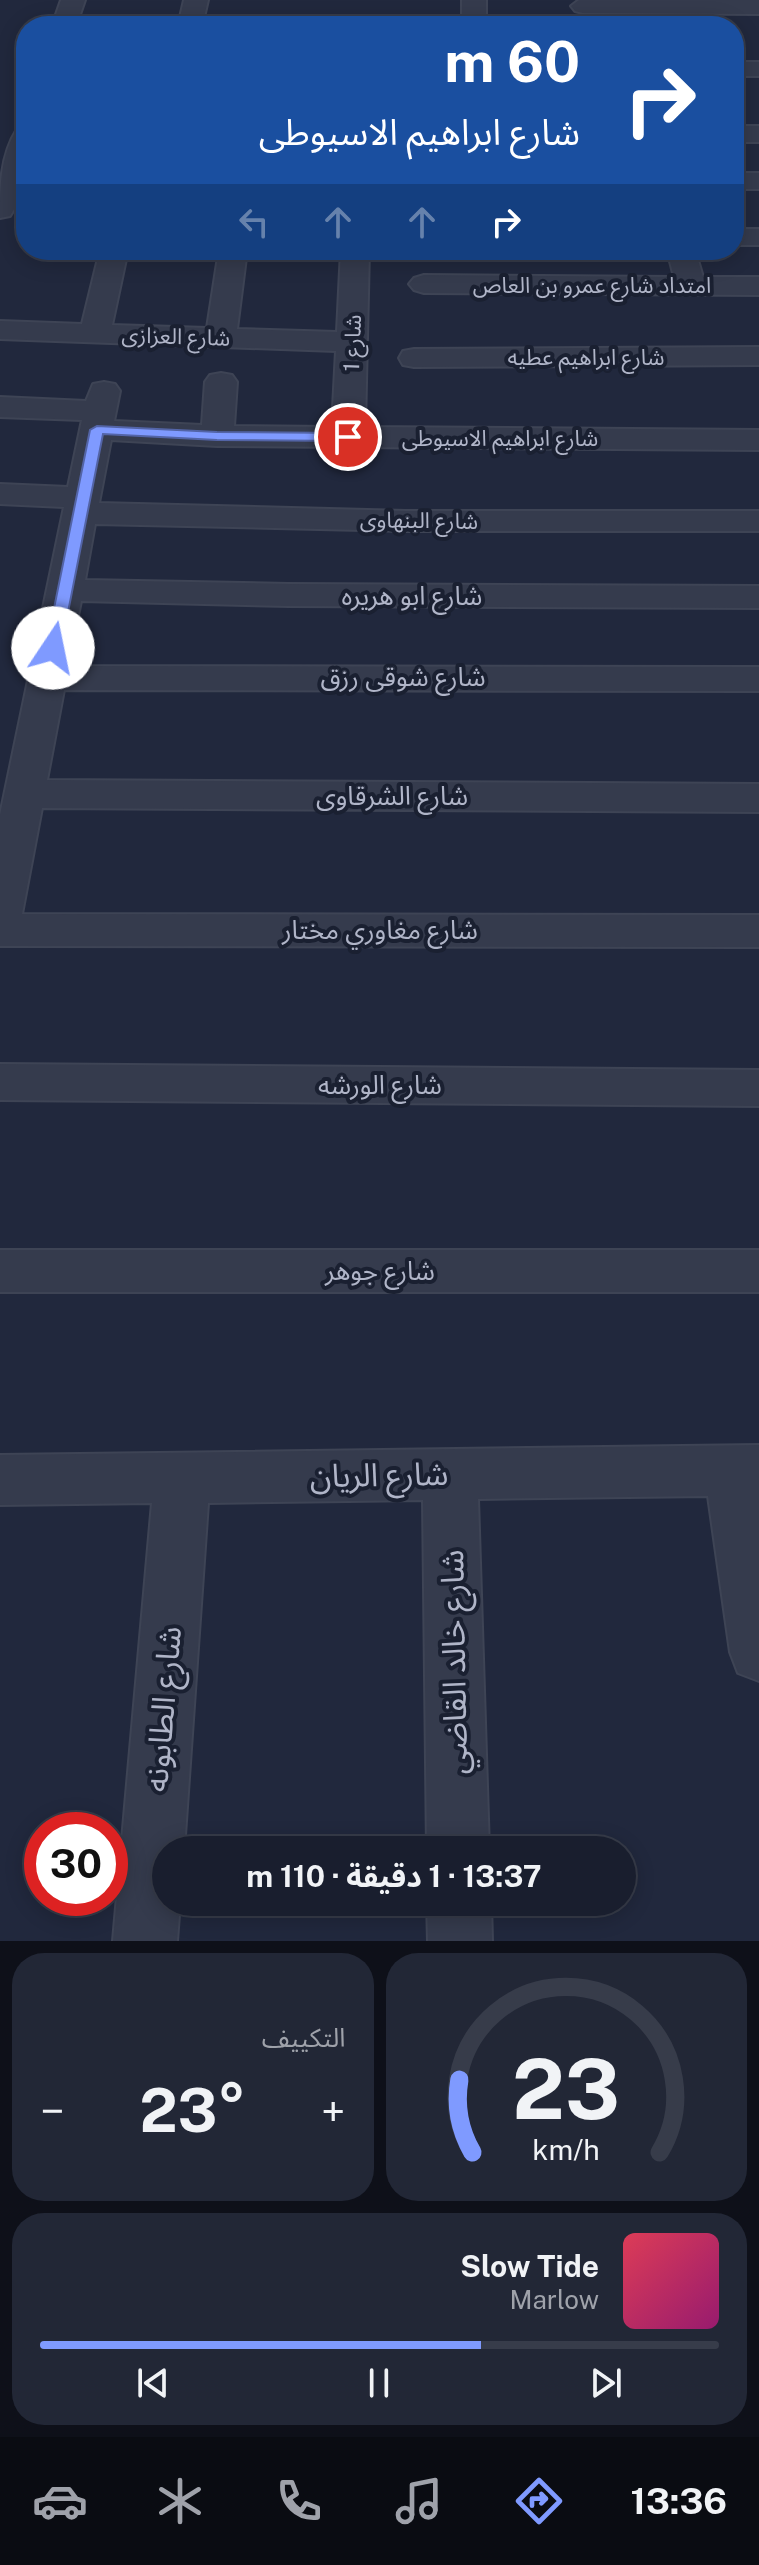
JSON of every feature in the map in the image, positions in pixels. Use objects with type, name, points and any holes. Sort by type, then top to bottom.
[{"type":"street","points":[[583,11],[759,7]]},
{"type":"street","points":[[0,210],[16,164]]},
{"type":"street","points":[[95,333],[112,260]]},
{"type":"street","points":[[221,337],[232,260]]},
{"type":"street","name":"شارع 1","points":[[348,437],[355,260]]},
{"type":"street","points":[[684,260],[691,286]]},
{"type":"street","name":"امتداد شارع عمرو بن العاص","points":[[424,284],[483,273],[691,286],[759,286]]},
{"type":"street","name":"شارع العزازى","points":[[0,330],[352,342]]},
{"type":"street","name":"شارع ابراهيم عطيه","points":[[414,358],[759,356]]},
{"type":"street","points":[[217,436],[221,382]]},
{"type":"street","name":"شارع ابراهيم الاسيوطى","points":[[0,407],[100,410],[217,436],[759,440]]},
{"type":"street","points":[[0,918],[100,410]]},
{"type":"street","name":"شارع البنهاوى","points":[[0,494],[82,505],[406,521],[759,521]]},
{"type":"street","name":"شارع ابو هريره","points":[[65,590],[305,595],[759,597]]},
{"type":"street","name":"شارع شوقى رزق","points":[[47,678],[759,679]]},
{"type":"street","name":"شارع الشرقاوى","points":[[25,794],[759,798]]},
{"type":"street","name":"شارع مغاوري مختار","points":[[0,930],[759,931]]},
{"type":"street","name":"شارع الورشه","points":[[0,1082],[759,1088]]},
{"type":"street","name":"شارع جوهر","points":[[0,1271],[759,1271]]},
{"type":"street","points":[[745,1470],[759,1652]]},
{"type":"street","name":"شارع الريان","points":[[0,1480],[745,1470]]},
{"type":"street","name":"شارع خالد القاضي","points":[[450,1474],[458,1836]]},
{"type":"street","name":"شارع الطابونه","points":[[145,1941],[182,1478]]},
{"type":"street","points":[[459,1916],[460,1941]]},
{"type":"route","points":[[53,648],[97,430],[217,436],[348,437]]}]
